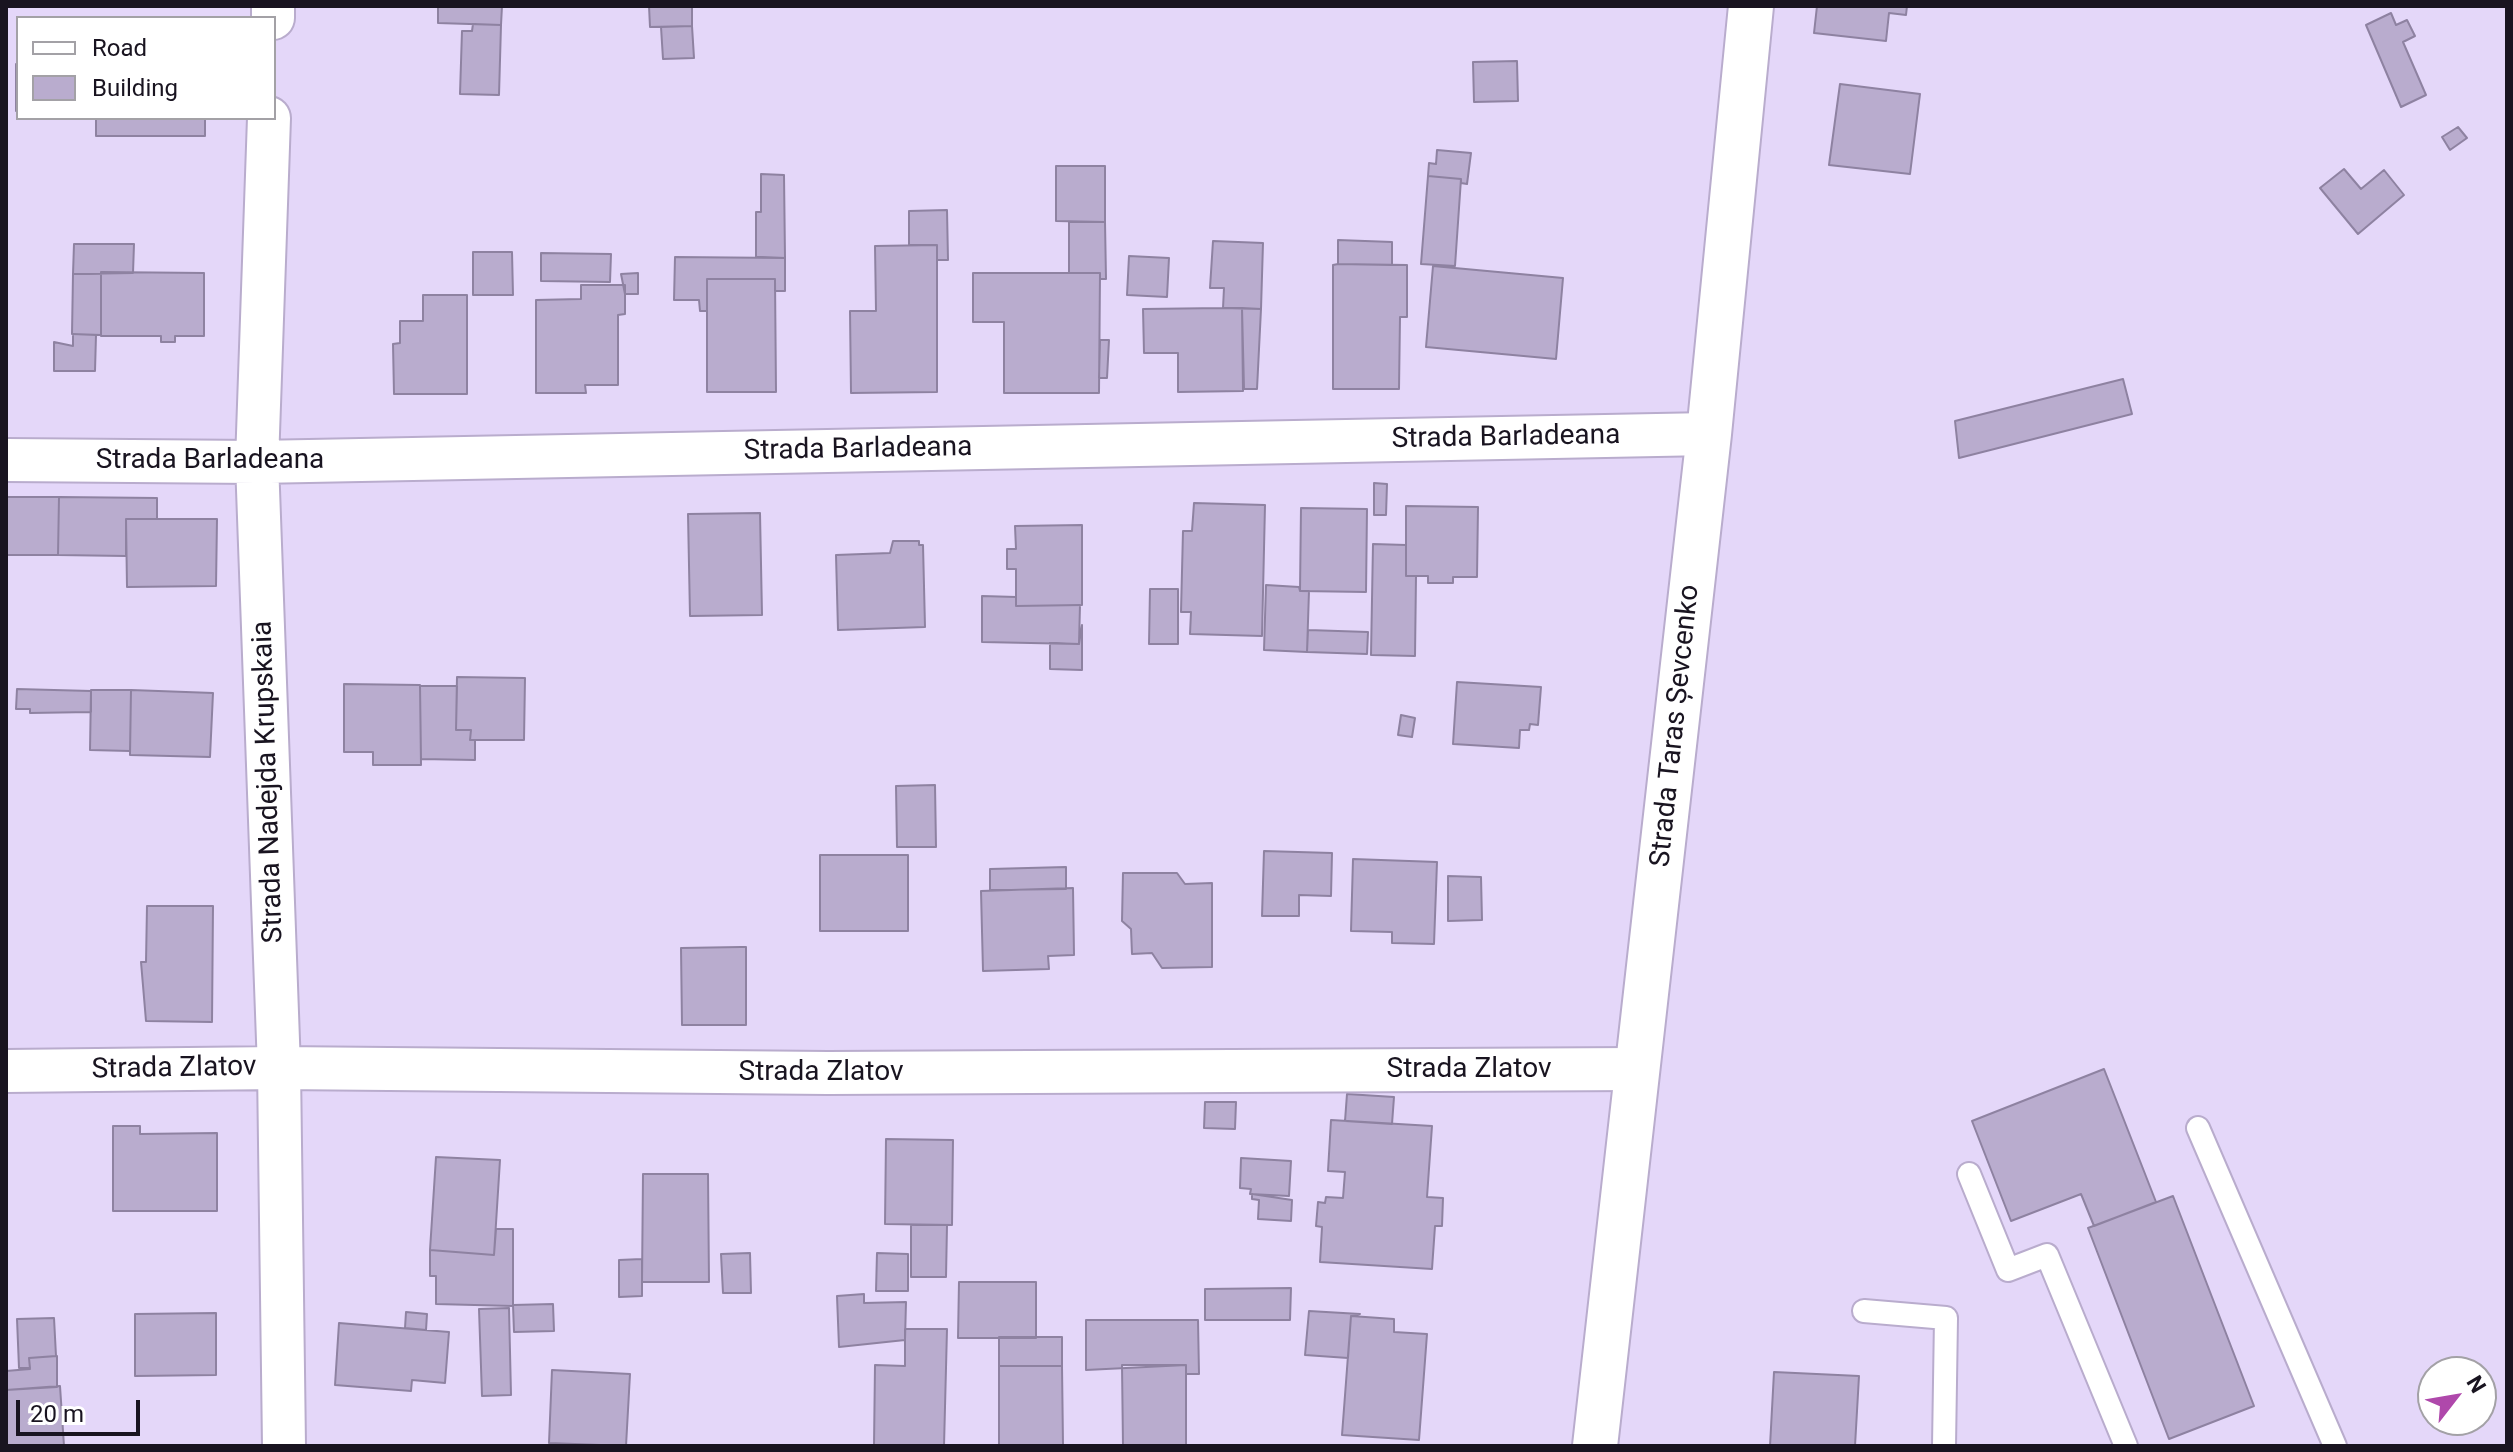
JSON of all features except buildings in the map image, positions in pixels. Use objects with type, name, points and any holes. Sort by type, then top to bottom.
[{"type":"main road","name":"Strada Taras Șevcenko","points":[[1595,1446],[1709,434],[1751,6]]},
{"type":"street","name":"Strada Nadejda Krupskaia","points":[[269,120],[257,462],[279,1068],[284,1446]]},
{"type":"street","name":"Strada Barladeana","points":[[6,460],[257,462],[1709,434]]},
{"type":"street","name":"Strada Zlatov","points":[[6,1071],[279,1068],[828,1073],[1637,1069]]},
{"type":"lane","points":[[2198,1128],[2335,1446]]},
{"type":"lane","points":[[1969,1174],[2008,1270],[2047,1255],[2126,1446]]},
{"type":"lane","points":[[1864,1311],[1946,1318],[1944,1446]]}]
